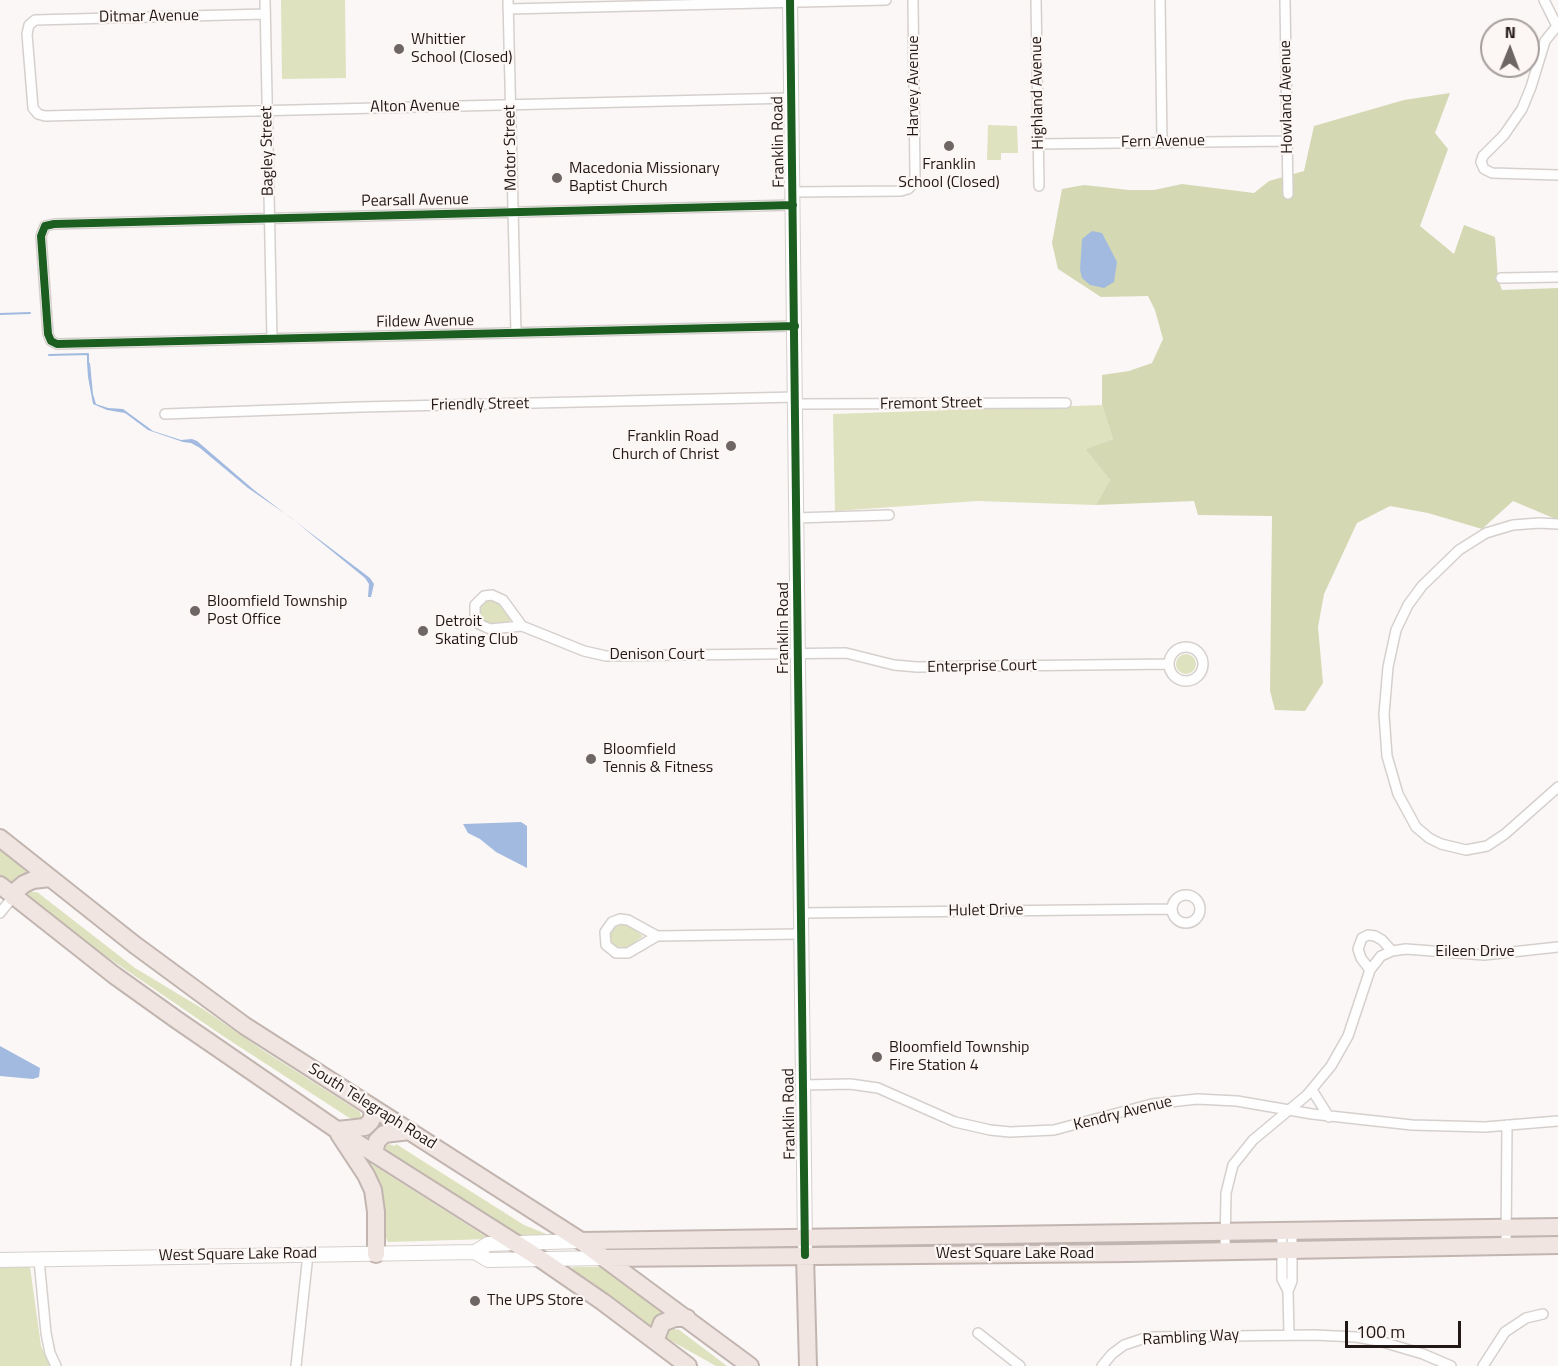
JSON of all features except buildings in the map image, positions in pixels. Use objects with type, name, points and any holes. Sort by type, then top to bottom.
[{"type":"highway","name":"South Telegraph Road","points":[[0,838],[192,988],[262,1037],[581,1241],[750,1366]]},
{"type":"highway","points":[[13,897],[24,884],[41,878],[50,878]]},
{"type":"highway","points":[[0,885],[114,975],[337,1130],[542,1260],[687,1366]]},
{"type":"highway","points":[[337,1130],[365,1127],[371,1121],[374,1109]]},
{"type":"highway","points":[[337,1130],[373,1190],[376,1212],[376,1254]]},
{"type":"highway","points":[[374,1153],[377,1141],[384,1134],[410,1131]]},
{"type":"highway","name":"West Square Lake Road","points":[[581,1241],[1558,1227]]},
{"type":"highway","name":"West Square Lake Road","points":[[606,1258],[1128,1253],[1558,1245]]},
{"type":"highway","name":"Franklin Road","points":[[805,1255],[808,1366]]},
{"type":"highway","points":[[655,1341],[662,1323],[675,1318],[687,1318]]},
{"type":"street","name":"Bagley Street","points":[[265,0],[272,339]]},
{"type":"street","points":[[508,4],[886,0]]},
{"type":"street","name":"Harvey Avenue","points":[[913,0],[915,172]]},
{"type":"street","name":"Highland Avenue","points":[[1036,0],[1039,186]]},
{"type":"street","points":[[1160,0],[1162,142]]},
{"type":"street","name":"Howland Avenue","points":[[1285,0],[1288,194]]},
{"type":"street","points":[[1544,0],[1557,27],[1545,41],[1522,109],[1504,135],[1483,156],[1482,165],[1486,170],[1496,174],[1558,175]]},
{"type":"street","name":"Franklin Road","points":[[790,1],[805,1255]]},
{"type":"street","name":"Motor Street","points":[[508,4],[516,333]]},
{"type":"street","name":"Ditmar Avenue","points":[[38,114],[32,105],[27,34],[33,21],[265,14]]},
{"type":"street","name":"Alton Avenue","points":[[38,114],[45,116],[791,98]]},
{"type":"street","name":"Fern Avenue","points":[[1038,144],[1287,141]]},
{"type":"street","name":"Pearsall Avenue","points":[[55,344],[48,334],[41,231],[45,226],[50,225],[513,212],[793,199],[903,191],[912,185],[915,172]]},
{"type":"street","points":[[1501,278],[1558,277]]},
{"type":"street","name":"Fildew Avenue","points":[[55,344],[795,326]]},
{"type":"street","name":"Fremont Street","points":[[796,401],[1066,403]]},
{"type":"street","name":"Friendly Street","points":[[165,414],[360,407],[796,401]]},
{"type":"street","points":[[796,518],[889,515]]},
{"type":"street","points":[[1558,524],[1539,523],[1499,528],[1480,536],[1442,565],[1417,592],[1396,630],[1390,656],[1384,709],[1384,731],[1394,786],[1406,811],[1420,831],[1447,847],[1466,850],[1481,848],[1505,834],[1558,787]]},
{"type":"street","name":"Denison Court","points":[[522,626],[500,597],[484,596],[475,605],[474,617],[482,627],[490,630],[522,626],[599,655],[797,653]]},
{"type":"street","name":"Enterprise Court","points":[[797,653],[852,653],[908,667],[1169,664]]},
{"type":"street","points":[[0,913],[13,897]]},
{"type":"street","name":"Hulet Drive","points":[[801,913],[1172,909]]},
{"type":"street","points":[[657,936],[628,920],[620,919],[609,925],[604,936],[609,948],[616,953],[624,954],[657,936],[801,934]]},
{"type":"street","points":[[1225,1250],[1226,1188],[1233,1165],[1253,1140],[1312,1090],[1331,1066],[1344,1044],[1370,970],[1381,956],[1392,951],[1382,940],[1368,935],[1362,938],[1358,946],[1359,953],[1370,970]]},
{"type":"street","name":"Eileen Drive","points":[[1392,951],[1406,949],[1484,955],[1558,947]]},
{"type":"street","name":"Kendry Avenue","points":[[803,1085],[850,1084],[878,1088],[955,1122],[1010,1132],[1054,1130],[1152,1104],[1176,1100],[1226,1100],[1329,1117],[1437,1126],[1507,1125],[1558,1120]]},
{"type":"street","points":[[1312,1090],[1329,1117]]},
{"type":"street","points":[[1506,1246],[1507,1125]]},
{"type":"street","points":[[1287,1231],[1287,1249],[1282,1279],[1288,1291],[1289,1335]]},
{"type":"street","name":"West Square Lake Road","points":[[0,1260],[475,1252],[488,1244],[581,1241]]},
{"type":"street","name":"West Square Lake Road","points":[[475,1252],[488,1260],[606,1258]]},
{"type":"street","points":[[296,1366],[308,1254]]},
{"type":"street","points":[[39,1260],[46,1333],[50,1353],[56,1366]]},
{"type":"street","points":[[1483,1366],[1505,1332],[1526,1318],[1544,1314]]},
{"type":"street","points":[[978,1333],[1020,1366]]},
{"type":"street","name":"Rambling Way","points":[[1102,1366],[1124,1345],[1148,1337],[1289,1335],[1335,1335],[1379,1341],[1423,1354],[1451,1366]]},
{"type":"green space","points":[[281,0],[345,0],[346,78],[282,79]]},
{"type":"green space","points":[[1450,93],[1435,133],[1448,149],[1420,226],[1454,254],[1464,225],[1495,237],[1498,279],[1502,290],[1558,288],[1558,520],[1513,501],[1482,529],[1428,513],[1390,506],[1357,523],[1324,594],[1318,627],[1323,683],[1305,711],[1275,710],[1270,691],[1272,516],[1198,515],[1194,501],[1096,505],[1110,480],[1085,449],[1113,439],[1102,405],[1102,375],[1129,371],[1152,363],[1163,339],[1155,310],[1148,296],[1101,297],[1058,269],[1052,243],[1062,189],[1084,185],[1154,190],[1182,184],[1254,193],[1269,181],[1304,171],[1314,126],[1404,100]]},
{"type":"green space","points":[[988,125],[1017,126],[1018,153],[1001,153],[1001,160],[987,160]]},
{"type":"green space","points":[[1102,405],[1113,439],[1085,449],[1110,480],[1096,505],[977,501],[835,511],[833,414]]},
{"type":"green space","points":[[493,599],[500,602],[510,617],[510,622],[494,625],[483,622],[479,616],[480,605],[485,600]]},
{"type":"green space","points":[[1186,654],[1193,657],[1196,664],[1193,671],[1186,674],[1179,671],[1176,664],[1179,657]]},
{"type":"green space","points":[[0,850],[27,872],[12,886],[0,875]]},
{"type":"green space","points":[[28,892],[37,892],[135,968],[203,1009],[360,1112],[362,1119],[348,1117],[226,1038],[69,931],[28,898]]},
{"type":"green space","points":[[622,923],[643,936],[626,949],[616,948],[609,940],[609,933],[615,925]]},
{"type":"green space","points":[[389,1144],[395,1146],[396,1144],[524,1225],[549,1235],[523,1237],[386,1151],[386,1146]]},
{"type":"green space","points":[[364,1159],[488,1239],[388,1242],[383,1236]]},
{"type":"green space","points":[[0,1267],[30,1267],[41,1346],[50,1366],[0,1366]]},
{"type":"green space","points":[[602,1267],[664,1313],[650,1326],[572,1270],[571,1268]]},
{"type":"green space","points":[[671,1327],[678,1329],[727,1366],[716,1366],[666,1338],[667,1329]]},
{"type":"water","points":[[1092,231],[1102,233],[1117,262],[1114,282],[1104,288],[1090,285],[1082,278],[1080,270],[1082,239]]},
{"type":"water","points":[[87,362],[90,363],[96,404],[123,409],[153,431],[181,440],[197,441],[285,514],[248,488],[200,448],[148,430],[125,413],[107,410],[93,404]]},
{"type":"water","points":[[296,522],[370,578],[374,584],[371,597],[368,597],[369,584],[365,578]]},
{"type":"water","points":[[521,822],[527,826],[527,868],[496,852],[468,833],[463,824]]},
{"type":"water","points":[[0,1046],[40,1068],[39,1077],[33,1079],[0,1076]]},
{"type":"waterway","points":[[0,314],[30,313]]},
{"type":"waterway","points":[[49,355],[88,354],[88,363]]},
{"type":"cycle path","points":[[790,0],[805,1255]]},
{"type":"cycle path","points":[[793,205],[54,224],[45,226],[41,236],[48,334],[51,341],[57,344],[795,326]]},
{"type":"place","name":"Whittier School (Closed)","points":[[399,49]]},
{"type":"place","name":"Franklin School (Closed)","points":[[949,146]]},
{"type":"place","name":"Macedonia Missionary Baptist Church","points":[[557,178]]},
{"type":"place","name":"Franklin Road Church of Christ","points":[[731,446]]},
{"type":"place","name":"Bloomfield Township Post Office","points":[[195,611]]},
{"type":"place","name":"Detroit Skating Club","points":[[423,631]]},
{"type":"place","name":"Bloomfield Tennis & Fitness","points":[[591,759]]},
{"type":"place","name":"Bloomfield Township Fire Station 4","points":[[877,1057]]},
{"type":"place","name":"The UPS Store","points":[[475,1301]]}]
